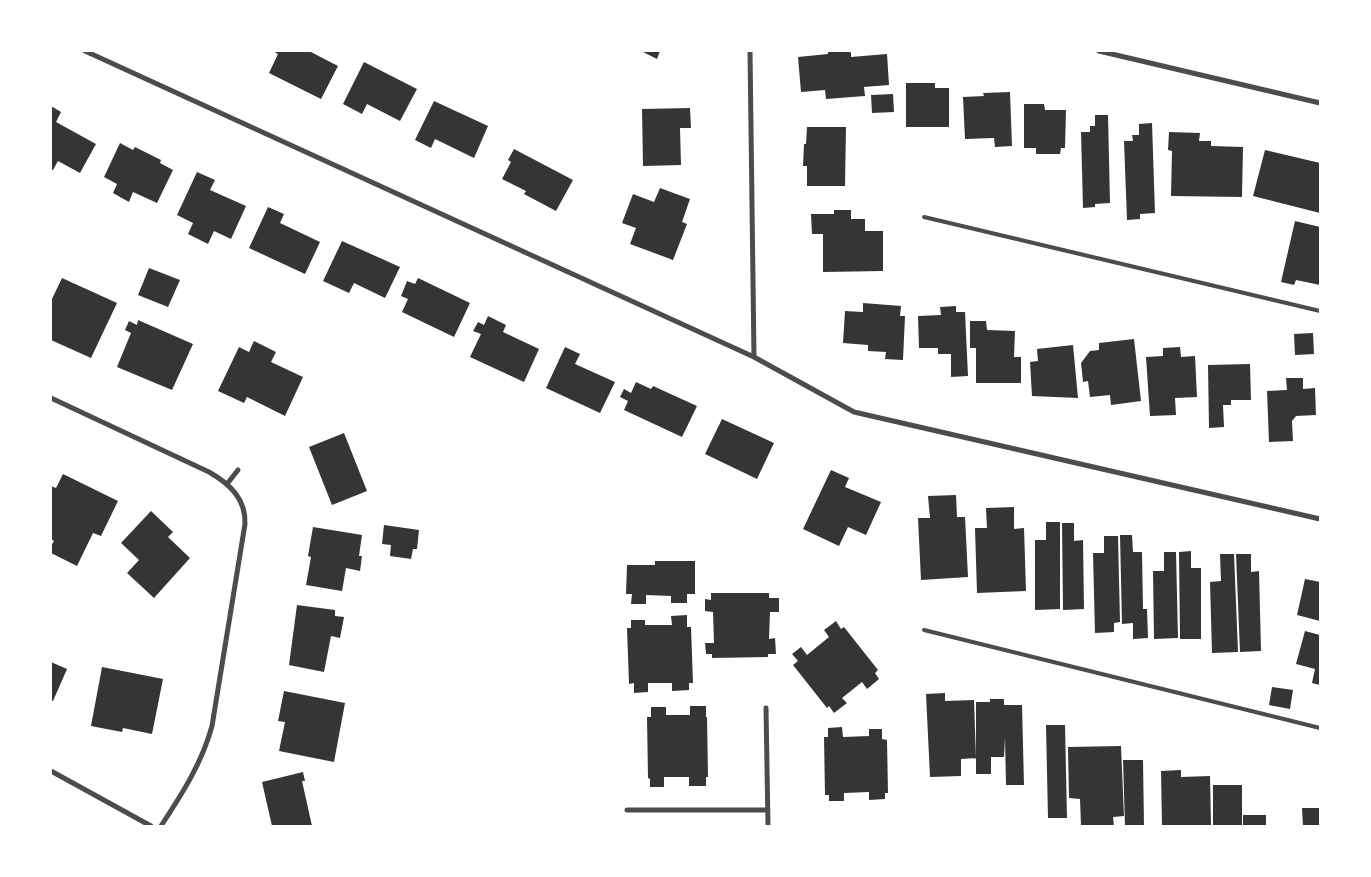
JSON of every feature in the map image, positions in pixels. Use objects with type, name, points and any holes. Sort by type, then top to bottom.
[{"type":"street","points":[[84,51],[754,357],[854,412],[1320,519]]},
{"type":"street","points":[[750,51],[754,357]]},
{"type":"street","points":[[1099,51],[1320,103]]},
{"type":"street","points":[[51,398],[210,472],[235,491],[243,506],[245,524],[212,726],[203,754],[196,768],[161,826]]},
{"type":"street","points":[[227,484],[238,470]]},
{"type":"street","points":[[766,708],[768,826]]},
{"type":"street","points":[[51,771],[151,826]]},
{"type":"street","points":[[627,810],[767,810]]},
{"type":"lane","points":[[924,217],[1320,311]]},
{"type":"lane","points":[[924,630],[1320,728]]},
{"type":"building","points":[[273,51],[309,51],[338,66],[321,99],[269,73],[278,54]]},
{"type":"building","points":[[641,51],[660,51],[657,59]]},
{"type":"building","points":[[849,51],[851,57],[887,54],[889,85],[864,87],[865,96],[826,99],[825,90],[801,92],[798,57]]},
{"type":"building","points":[[364,62],[417,89],[400,121],[367,104],[362,114],[343,104]]},
{"type":"building","points":[[906,83],[935,83],[935,88],[949,88],[949,127],[906,127]]},
{"type":"building","points":[[1010,92],[1012,146],[995,147],[994,138],[965,139],[963,97],[984,96],[983,93]]},
{"type":"building","points":[[893,94],[894,112],[872,113],[871,95]]},
{"type":"building","points":[[434,101],[488,126],[474,158],[435,139],[431,148],[415,140]]},
{"type":"building","points":[[1024,104],[1044,104],[1045,110],[1066,110],[1065,148],[1061,148],[1060,154],[1036,154],[1036,148],[1024,148]]},
{"type":"building","points":[[51,106],[61,112],[56,122],[96,144],[80,173],[58,161],[53,170],[51,170]]},
{"type":"building","points":[[690,108],[691,128],[680,128],[681,165],[643,166],[642,109]]},
{"type":"building","points":[[1095,115],[1108,115],[1110,203],[1095,204],[1095,207],[1083,208],[1081,132],[1090,132],[1090,126],[1095,126]]},
{"type":"building","points":[[1152,123],[1155,213],[1140,214],[1140,219],[1127,220],[1124,141],[1133,141],[1132,135],[1139,135],[1139,124]]},
{"type":"building","points":[[807,127],[846,127],[845,186],[807,186],[807,166],[803,166]]},
{"type":"building","points":[[1169,132],[1200,133],[1199,141],[1211,141],[1211,146],[1243,147],[1242,197],[1171,196],[1172,151],[1168,150]]},
{"type":"building","points":[[120,143],[133,150],[135,147],[161,160],[160,163],[173,170],[157,203],[133,192],[129,202],[113,193],[117,184],[104,177]]},
{"type":"building","points":[[514,149],[573,180],[556,211],[524,194],[526,191],[502,179],[511,162],[508,160]]},
{"type":"building","points":[[1265,150],[1320,163],[1320,213],[1253,196]]},
{"type":"building","points":[[197,172],[215,180],[210,190],[246,206],[231,239],[214,231],[208,244],[188,234],[193,223],[177,215]]},
{"type":"building","points":[[660,188],[690,199],[682,222],[687,224],[673,260],[630,244],[636,228],[622,223],[633,194],[654,202]]},
{"type":"building","points":[[268,207],[284,214],[280,223],[320,242],[305,274],[249,248]]},
{"type":"building","points":[[834,210],[851,210],[851,219],[865,219],[865,231],[883,231],[883,271],[823,272],[823,234],[812,234],[811,214],[834,214]]},
{"type":"building","points":[[1295,221],[1320,227],[1320,285],[1296,280],[1294,285],[1281,282]]},
{"type":"building","points":[[342,241],[400,267],[385,298],[354,283],[349,293],[323,281]]},
{"type":"building","points":[[149,268],[180,280],[168,307],[138,295]]},
{"type":"building","points":[[62,278],[117,303],[91,358],[51,340],[51,301]]},
{"type":"building","points":[[418,278],[470,303],[454,337],[402,312],[408,299],[401,296],[407,281],[415,284]]},
{"type":"building","points":[[863,303],[901,306],[900,316],[905,316],[903,360],[885,359],[886,352],[868,351],[868,345],[843,343],[845,311],[863,312]]},
{"type":"building","points":[[956,306],[956,312],[965,312],[968,376],[951,377],[951,354],[938,354],[938,348],[919,348],[918,316],[941,315],[940,307]]},
{"type":"building","points":[[488,316],[506,325],[503,332],[539,349],[524,382],[470,357],[481,334],[473,331],[478,322],[484,325]]},
{"type":"building","points":[[138,320],[193,344],[172,390],[117,367],[131,333],[125,330],[129,321],[137,325]]},
{"type":"building","points":[[970,321],[986,321],[987,330],[1015,331],[1014,357],[1021,357],[1021,383],[976,383],[976,348],[970,348]]},
{"type":"building","points":[[1313,333],[1314,354],[1295,355],[1294,334]]},
{"type":"building","points":[[1134,339],[1141,401],[1111,405],[1110,395],[1090,397],[1088,381],[1083,382],[1081,363],[1090,351],[1099,350],[1099,343]]},
{"type":"building","points":[[254,341],[276,352],[271,362],[303,377],[285,416],[247,397],[244,403],[218,391],[239,347],[249,352]]},
{"type":"building","points":[[1073,345],[1078,398],[1032,396],[1030,362],[1038,361],[1037,349]]},
{"type":"building","points":[[565,347],[580,354],[575,364],[615,382],[600,413],[546,388]]},
{"type":"building","points":[[1180,347],[1181,357],[1195,356],[1197,397],[1175,398],[1176,415],[1150,416],[1146,357],[1163,356],[1163,348]]},
{"type":"building","points":[[1250,364],[1251,400],[1231,400],[1231,405],[1223,405],[1224,427],[1209,428],[1208,365]]},
{"type":"building","points":[[1286,378],[1303,378],[1303,389],[1315,388],[1316,415],[1296,416],[1292,421],[1293,441],[1269,442],[1267,391],[1287,390]]},
{"type":"building","points":[[636,382],[651,389],[653,386],[697,406],[682,437],[624,410],[628,401],[620,397],[624,389],[631,393]]},
{"type":"building","points":[[722,419],[774,443],[757,479],[705,454]]},
{"type":"building","points":[[344,433],[367,491],[332,505],[309,447]]},
{"type":"building","points":[[831,470],[849,478],[845,487],[881,502],[866,535],[848,527],[839,546],[803,529]]},
{"type":"building","points":[[63,474],[118,501],[101,536],[93,533],[77,566],[51,553],[51,546],[54,541],[51,539],[51,486],[56,488]]},
{"type":"building","points":[[956,495],[957,517],[965,517],[968,577],[921,580],[918,518],[930,518],[928,496]]},
{"type":"building","points":[[1014,507],[1014,529],[1024,528],[1026,591],[977,593],[975,528],[987,528],[986,508]]},
{"type":"building","points":[[151,511],[173,532],[168,537],[190,558],[154,598],[127,573],[139,560],[121,543]]},
{"type":"building","points":[[1046,522],[1060,522],[1060,609],[1035,610],[1035,540],[1046,540]]},
{"type":"building","points":[[1062,523],[1074,523],[1074,541],[1083,540],[1084,609],[1063,610]]},
{"type":"building","points":[[384,525],[419,530],[417,549],[413,549],[411,559],[390,556],[391,545],[382,544]]},
{"type":"building","points":[[313,527],[362,535],[359,556],[362,556],[360,571],[346,568],[342,591],[306,585],[311,557],[308,556]]},
{"type":"building","points":[[1120,535],[1132,535],[1133,552],[1142,552],[1143,609],[1147,609],[1148,638],[1133,639],[1133,623],[1122,624]]},
{"type":"building","points":[[1104,536],[1118,536],[1120,622],[1114,623],[1114,632],[1095,633],[1093,553],[1104,553]]},
{"type":"building","points":[[1191,551],[1191,568],[1201,568],[1201,639],[1180,639],[1179,552]]},
{"type":"building","points":[[1164,552],[1176,552],[1178,638],[1154,639],[1153,571],[1164,571]]},
{"type":"building","points":[[1220,554],[1234,554],[1238,652],[1212,653],[1210,582],[1221,581]]},
{"type":"building","points":[[1236,554],[1251,554],[1251,572],[1259,571],[1261,651],[1240,652]]},
{"type":"building","points":[[655,561],[695,561],[695,594],[687,594],[687,603],[671,603],[671,596],[646,595],[646,604],[631,604],[632,594],[626,594],[627,565],[655,565]]},
{"type":"building","points":[[1305,579],[1320,582],[1320,621],[1297,615]]},
{"type":"building","points":[[711,593],[769,593],[769,598],[779,598],[779,612],[770,612],[769,639],[775,638],[776,654],[768,654],[768,657],[712,658],[712,654],[706,654],[705,643],[714,643],[713,612],[705,611],[705,599],[711,600]]},
{"type":"building","points":[[297,605],[335,610],[335,616],[344,617],[340,638],[331,636],[324,672],[289,665]]},
{"type":"building","points":[[687,615],[687,627],[691,627],[693,683],[689,683],[689,690],[672,691],[672,683],[648,683],[648,692],[634,693],[634,683],[629,684],[627,628],[631,628],[631,620],[645,620],[645,625],[672,625],[671,616]]},
{"type":"building","points":[[836,621],[841,629],[844,627],[878,670],[875,673],[879,679],[867,689],[862,682],[842,698],[847,703],[834,713],[829,706],[827,708],[793,665],[798,661],[792,654],[801,647],[807,655],[829,637],[824,630]]},
{"type":"building","points":[[1305,631],[1320,635],[1320,685],[1312,683],[1315,669],[1296,664]]},
{"type":"building","points":[[51,662],[67,669],[53,701],[51,701]]},
{"type":"building","points":[[102,667],[163,679],[152,734],[123,728],[122,732],[91,726]]},
{"type":"building","points":[[1272,687],[1293,690],[1290,709],[1269,705]]},
{"type":"building","points":[[284,691],[345,703],[334,762],[279,751],[285,722],[278,721]]},
{"type":"building","points":[[945,693],[945,701],[974,700],[976,758],[961,759],[961,776],[930,777],[926,694]]},
{"type":"building","points":[[990,699],[1004,699],[1004,705],[1022,705],[1024,785],[1006,785],[1005,738],[1004,757],[991,757],[991,774],[976,774],[976,702],[990,702]]},
{"type":"building","points":[[690,706],[706,706],[708,777],[706,777],[706,786],[689,786],[689,777],[664,777],[664,787],[650,787],[650,779],[648,778],[647,717],[651,717],[651,707],[666,707],[666,715],[690,715]]},
{"type":"building","points":[[1046,725],[1065,725],[1067,818],[1048,818]]},
{"type":"building","points":[[842,727],[843,737],[869,736],[869,729],[882,729],[882,739],[887,740],[888,793],[885,793],[885,799],[869,800],[869,792],[844,793],[844,801],[829,801],[829,795],[825,795],[824,737],[828,737],[828,728]]},
{"type":"building","points":[[1121,746],[1124,816],[1113,817],[1114,826],[1081,826],[1080,799],[1069,798],[1068,747]]},
{"type":"building","points":[[1123,760],[1143,760],[1144,826],[1125,826]]},
{"type":"building","points":[[1181,770],[1181,777],[1210,776],[1211,826],[1162,826],[1161,771]]},
{"type":"building","points":[[303,772],[305,781],[302,781],[312,826],[272,826],[262,782]]},
{"type":"building","points":[[1213,785],[1242,785],[1242,826],[1213,826]]},
{"type":"building","points":[[1302,808],[1320,808],[1320,826],[1303,826]]},
{"type":"building","points":[[1243,815],[1266,815],[1266,826],[1243,826]]}]
